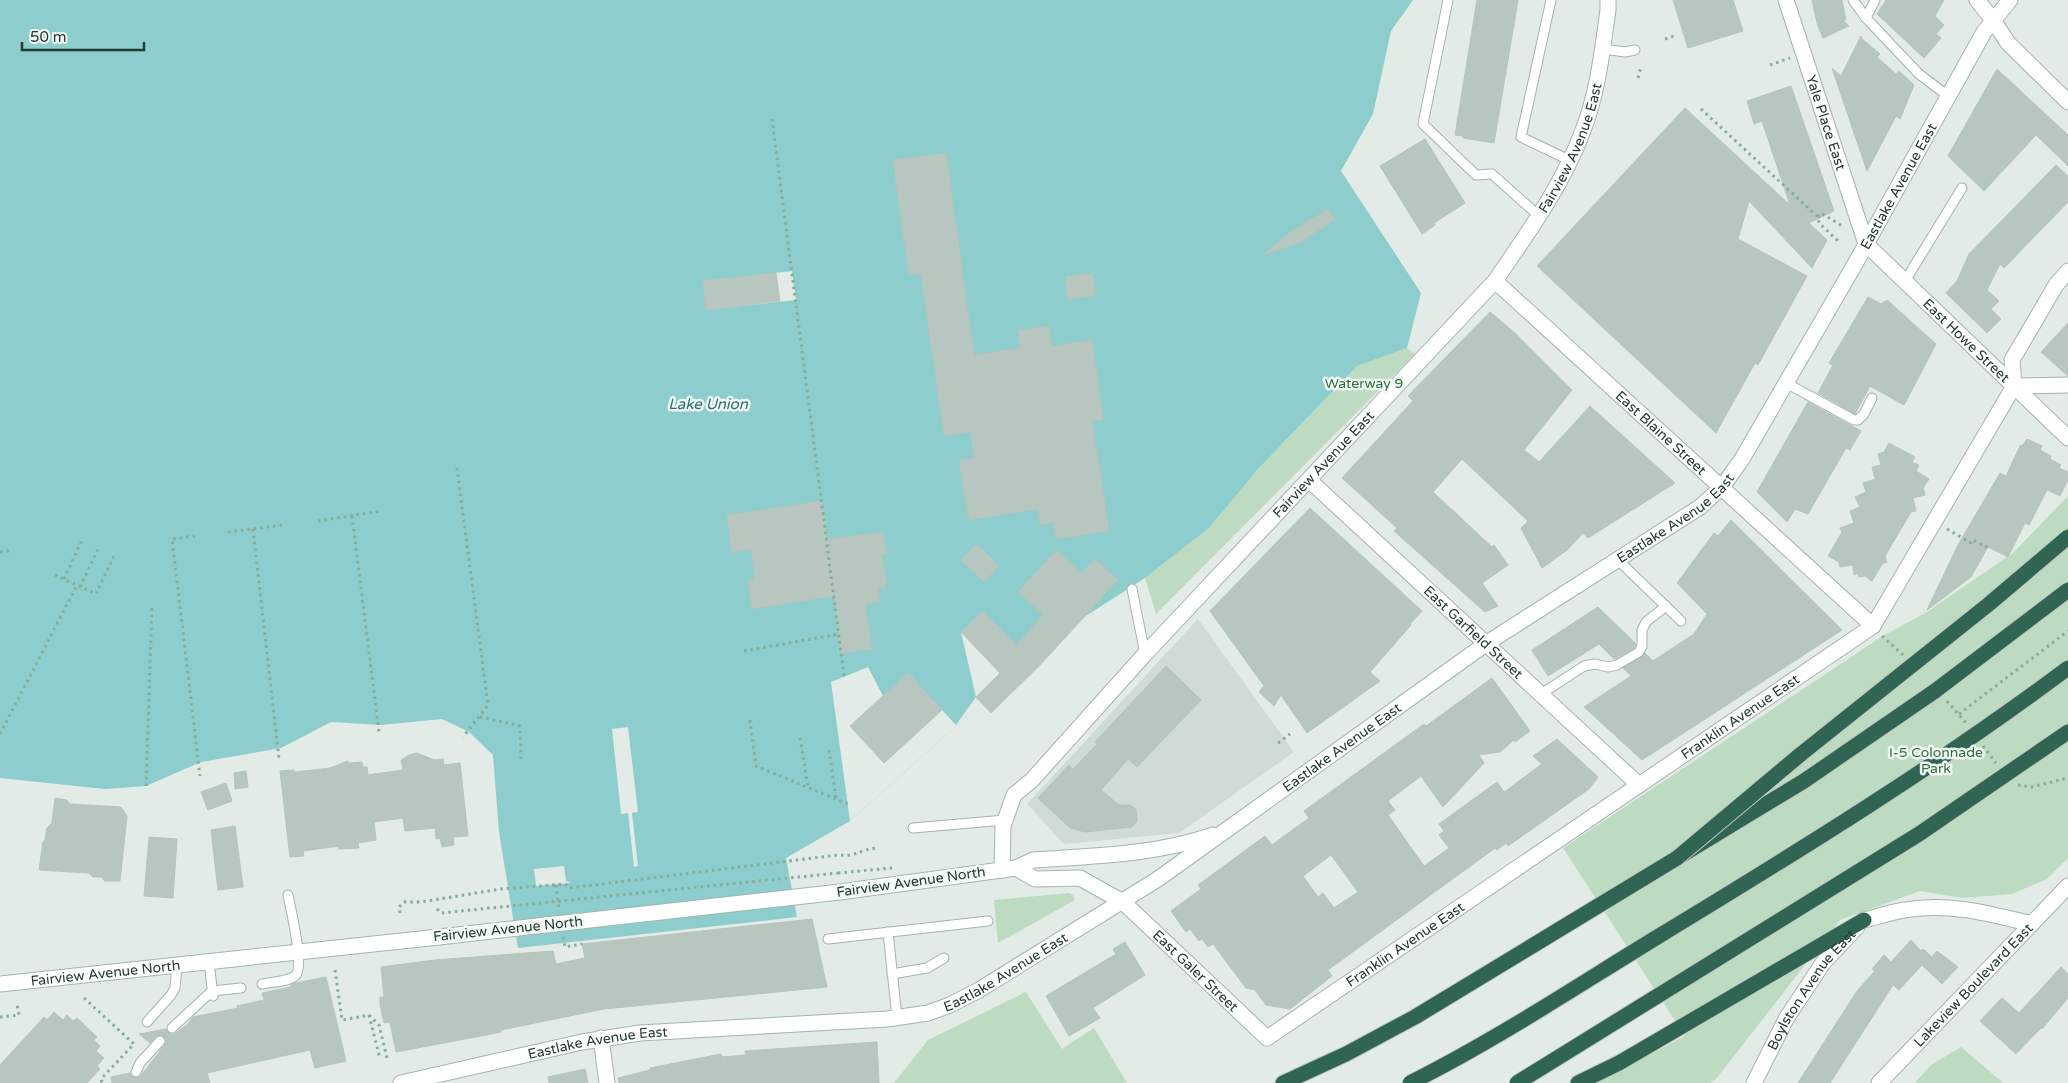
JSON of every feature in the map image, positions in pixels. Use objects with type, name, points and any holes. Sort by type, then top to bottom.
[{"type":"highway","points":[[1677,858],[1801,754],[1990,604],[2068,537]]},
{"type":"highway","points":[[1283,1083],[1346,1054],[1415,1017],[1804,781],[1962,671],[2068,590]]},
{"type":"highway","points":[[1410,1083],[1481,1044],[1836,828],[1957,748],[2068,668]]},
{"type":"highway","points":[[1517,1083],[1919,834],[2068,732]]},
{"type":"highway","points":[[1578,1083],[1619,1063],[1864,920]]},
{"type":"street","name":"Yale Place East","points":[[1786,0],[1866,244]]},
{"type":"street","points":[[1977,0],[2008,43],[2068,102]]},
{"type":"street","name":"Eastlake Avenue East","points":[[401,1083],[601,1038],[640,1033],[897,1018],[928,1013],[950,1005],[979,990],[1123,902],[1227,830],[1487,643],[1700,507],[1722,487],[1742,459],[1786,383],[1984,32],[2010,0]]},
{"type":"street","name":"Fairview Avenue East","points":[[1009,869],[1003,826],[1014,795],[1032,780],[1146,654],[1494,280],[1538,216],[1570,160],[1582,134],[1596,88],[1611,1]]},
{"type":"street","name":"East Howe Street","points":[[1866,244],[2068,438]]},
{"type":"street","points":[[2068,271],[2056,285],[2012,360],[2014,386],[2068,385]]},
{"type":"street","name":"East Blaine Street","points":[[1494,280],[1877,631]]},
{"type":"street","name":"Franklin Avenue East","points":[[1267,1038],[1639,785],[1877,631],[2014,386]]},
{"type":"street","name":"East Garfield Street","points":[[1309,480],[1639,785]]},
{"type":"street","name":"Fairview Avenue North","points":[[0,984],[840,892],[1009,869],[1033,860],[1147,851],[1174,846],[1227,830]]},
{"type":"street","points":[[1009,869],[1036,879],[1080,878],[1123,902]]},
{"type":"street","name":"Lakeview Boulevard East","points":[[1879,1083],[2068,886]]},
{"type":"street","name":"East Galer Street","points":[[1123,902],[1267,1038]]},
{"type":"street","name":"Boylston Avenue East","points":[[1754,1083],[1786,1020],[1823,963],[1864,920],[1906,910],[1931,908],[1988,913],[2032,924]]},
{"type":"street","points":[[601,1038],[607,1083]]},
{"type":"lane","points":[[1448,0],[1423,124],[1476,175],[1492,174],[1538,216]]},
{"type":"lane","points":[[1551,0],[1521,137],[1570,160]]},
{"type":"lane","points":[[1853,0],[1866,18],[1919,74],[1948,96]]},
{"type":"lane","points":[[1866,18],[1876,0]]},
{"type":"lane","points":[[1603,49],[1625,52],[1635,50]]},
{"type":"lane","points":[[1905,281],[1962,188]]},
{"type":"lane","points":[[1786,383],[1854,420],[1858,420],[1864,414],[1872,398]]},
{"type":"lane","points":[[1618,560],[1681,621]]},
{"type":"lane","points":[[1132,589],[1146,654]]},
{"type":"lane","points":[[1542,694],[1584,666],[1595,664],[1608,667],[1618,665],[1639,652],[1642,646],[1642,630],[1646,622],[1666,606]]},
{"type":"lane","points":[[912,828],[1005,820]]},
{"type":"lane","points":[[262,984],[291,979],[296,974],[298,967],[297,952],[288,895]]},
{"type":"lane","points":[[828,939],[988,921]]},
{"type":"lane","points":[[888,932],[897,1018]]},
{"type":"lane","points":[[892,974],[927,968],[944,958]]},
{"type":"lane","points":[[209,962],[213,994]]},
{"type":"lane","points":[[147,1022],[175,988],[176,965]]},
{"type":"lane","points":[[172,1028],[213,994],[241,988]]},
{"type":"lane","points":[[136,1072],[140,1063],[160,1040]]},
{"type":"path","points":[[1666,39],[1674,36]]},
{"type":"path","points":[[1770,66],[1792,58]]},
{"type":"path","points":[[1638,78],[1641,67]]},
{"type":"path","points":[[1700,109],[1818,217],[1819,223],[1838,240]]},
{"type":"path","points":[[772,119],[844,676]]},
{"type":"path","points":[[1818,217],[1821,214],[1845,227]]},
{"type":"path","points":[[457,468],[488,705],[463,737]]},
{"type":"path","points":[[318,521],[381,511]]},
{"type":"path","points":[[352,516],[379,732]]},
{"type":"path","points":[[228,532],[282,525]]},
{"type":"path","points":[[253,529],[279,759]]},
{"type":"path","points":[[1947,530],[1971,543],[1973,540],[1986,547],[1986,545]]},
{"type":"path","points":[[195,536],[172,539],[200,776]]},
{"type":"path","points":[[64,579],[82,540]]},
{"type":"path","points":[[0,734],[98,549]]},
{"type":"path","points":[[0,552],[9,551]]},
{"type":"path","points":[[55,575],[96,594],[114,556]]},
{"type":"path","points":[[146,786],[152,605]]},
{"type":"path","points":[[1877,631],[1904,655]]},
{"type":"path","points":[[1959,714],[2068,631]]},
{"type":"path","points":[[744,651],[839,634]]},
{"type":"path","points":[[1941,694],[1970,728]]},
{"type":"path","points":[[480,717],[520,726],[521,760]]},
{"type":"path","points":[[750,720],[756,766],[848,804]]},
{"type":"path","points":[[1278,743],[1290,734]]},
{"type":"path","points":[[800,738],[808,788]]},
{"type":"path","points":[[1980,743],[1997,764]]},
{"type":"path","points":[[829,750],[836,799]]},
{"type":"path","points":[[2011,778],[2018,785],[2031,787],[2068,778]]},
{"type":"path","points":[[400,913],[399,907],[404,902],[421,902],[505,889],[565,884],[569,888],[788,862],[838,854],[850,856],[867,849],[876,848]]},
{"type":"path","points":[[437,909],[441,913],[838,873]]},
{"type":"path","points":[[335,970],[342,1020],[369,1014]]},
{"type":"path","points":[[84,998],[134,1044],[101,1079],[102,1083]]},
{"type":"path","points":[[0,1017],[19,1015],[18,1005]]},
{"type":"path","points":[[369,1014],[379,1025],[387,1058]]},
{"type":"path","points":[[369,1014],[380,1059]]},
{"type":"shaded area","points":[[1198,619],[1294,752],[1179,833],[1064,844],[1027,804]]},
{"type":"green space","name":"Waterway 9","points":[[1407,348],[1415,354],[1156,614],[1145,578],[1209,528],[1259,468],[1357,366]]},
{"type":"green space","name":"I-5 Colonnade Park","points":[[2068,496],[2068,858],[2047,879],[2012,894],[1962,898],[1920,891],[1840,920],[1716,1079],[1710,1083],[1596,1083],[1685,1036],[1563,848],[1883,636],[1927,612],[2013,553]]},
{"type":"green space","points":[[1069,893],[1073,895],[1075,900],[998,943],[994,900]]},
{"type":"green space","points":[[1026,992],[1062,1049],[1094,1028],[1127,1083],[894,1083],[928,1040]]},
{"type":"green space","points":[[1961,1047],[2003,1083],[1915,1083],[1931,1065]]},
{"type":"water","name":"Lake Union","points":[[0,0],[1413,0],[1391,31],[1373,114],[1341,171],[1421,293],[1407,348],[1357,366],[1259,468],[1209,528],[1145,578],[1045,642],[956,726],[850,821],[786,858],[797,917],[518,948],[499,832],[493,755],[469,732],[442,719],[381,725],[331,722],[281,748],[201,762],[146,786],[105,789],[0,778]]},
{"type":"pier","points":[[792,271],[796,300],[706,310],[703,281]]},
{"type":"pier","points":[[983,611],[1029,658],[956,726],[850,821],[831,682],[868,667],[883,696],[908,673],[956,725],[976,697],[961,632]]},
{"type":"pier","points":[[628,727],[638,812],[632,813],[638,866],[634,867],[628,813],[621,814],[612,729]]},
{"type":"pier","points":[[564,866],[566,881],[571,883],[536,886],[534,869]]},
{"type":"building","points":[[1477,0],[1518,0],[1494,143],[1455,135]]},
{"type":"building","points":[[1673,0],[1733,0],[1743,31],[1688,48]]},
{"type":"building","points":[[1812,0],[1842,0],[1846,20],[1843,20],[1849,26],[1823,38],[1817,23]]},
{"type":"building","points":[[1886,0],[1944,0],[1935,16],[1944,25],[1936,34],[1941,38],[1924,58],[1877,14]]},
{"type":"building","points":[[1861,36],[1880,54],[1877,57],[1896,74],[1899,71],[1914,85],[1900,119],[1896,116],[1867,171],[1832,68],[1841,76]]},
{"type":"building","points":[[1997,69],[2068,135],[2068,166],[2036,135],[1984,191],[1948,156]]},
{"type":"building","points":[[1791,86],[1834,211],[1809,223],[1827,240],[1812,268],[1749,201],[1738,239],[1807,276],[1758,365],[1755,363],[1716,433],[1537,266],[1685,108],[1790,205],[1762,121],[1754,124],[1747,101]]},
{"type":"building","points":[[1425,139],[1465,203],[1434,223],[1435,225],[1422,234],[1380,166]]},
{"type":"building","points":[[946,153],[974,355],[1020,348],[1018,330],[1049,326],[1052,346],[1092,340],[1103,420],[1092,421],[1109,531],[1056,539],[1054,522],[1040,525],[1038,509],[969,520],[959,460],[974,458],[971,432],[944,436],[921,274],[909,275],[893,160]]},
{"type":"building","points":[[2056,165],[2068,176],[2068,202],[2004,268],[2000,264],[1987,290],[1999,301],[1991,309],[2001,319],[1987,333],[1946,293],[1957,281],[1969,254]]},
{"type":"building","points":[[1328,209],[1335,219],[1321,229],[1299,243],[1263,255],[1290,232]]},
{"type":"building","points":[[776,273],[780,301],[706,310],[703,281]]},
{"type":"building","points":[[1092,273],[1096,295],[1068,300],[1065,277]]},
{"type":"building","points":[[1868,297],[1881,304],[1887,300],[1936,344],[1904,405],[1870,386],[1855,414],[1818,393],[1833,365],[1829,363]]},
{"type":"building","points":[[1490,312],[1515,333],[1572,390],[1524,450],[1539,462],[1590,406],[1675,483],[1588,538],[1583,533],[1567,550],[1542,568],[1521,528],[1528,521],[1462,459],[1433,492],[1492,547],[1494,545],[1508,565],[1482,583],[1498,606],[1485,612],[1394,531],[1397,528],[1342,478],[1413,401],[1408,396]]},
{"type":"building","points":[[2068,323],[2068,376],[2041,352]]},
{"type":"building","points":[[1808,402],[1861,431],[1850,450],[1846,448],[1808,514],[1795,509],[1787,522],[1757,492]]},
{"type":"building","points":[[2027,439],[2042,446],[2040,450],[2051,456],[2050,459],[2061,465],[2059,468],[2068,472],[2068,480],[2060,496],[2047,490],[2029,525],[2025,523],[2008,557],[1988,547],[1971,577],[1927,610],[1958,545],[2000,473],[2006,476],[2020,446]]},
{"type":"building","points":[[1889,443],[1915,457],[1912,462],[1919,465],[1916,471],[1929,479],[1923,488],[1925,495],[1913,498],[1916,511],[1911,512],[1885,556],[1887,562],[1882,564],[1872,581],[1865,576],[1859,577],[1858,573],[1854,575],[1853,565],[1840,567],[1839,562],[1828,556],[1842,532],[1840,528],[1854,523],[1850,511],[1860,507],[1855,497],[1866,492],[1863,483],[1875,479],[1872,467],[1881,465],[1878,454],[1884,452]]},
{"type":"building","points":[[822,501],[827,539],[883,532],[886,554],[882,555],[887,587],[878,588],[880,602],[865,604],[872,649],[841,653],[834,596],[752,609],[748,580],[755,579],[751,549],[732,553],[727,515]]},
{"type":"building","points":[[1310,508],[1422,611],[1370,672],[1380,681],[1307,733],[1281,695],[1274,706],[1259,692],[1264,686],[1210,611]]},
{"type":"building","points":[[1731,520],[1842,630],[1642,760],[1584,707],[1631,676],[1623,668],[1642,657],[1645,653],[1653,661],[1694,634],[1707,614],[1677,583],[1714,533],[1718,536]]},
{"type":"building","points":[[977,544],[999,566],[984,582],[961,560]]},
{"type":"building","points":[[1056,550],[1082,573],[1095,559],[1118,580],[1040,665],[991,713],[976,697],[1000,673],[961,632],[983,611],[1016,645],[1043,615],[1018,592]]},
{"type":"building","points":[[1598,607],[1636,644],[1634,648],[1614,659],[1599,644],[1548,676],[1532,650]]},
{"type":"building","points":[[1166,666],[1201,700],[1137,767],[1128,759],[1101,790],[1119,805],[1130,805],[1136,809],[1137,821],[1132,827],[1085,832],[1070,828],[1038,798],[1069,765],[1073,769],[1097,744],[1095,742]]},
{"type":"building","points":[[908,673],[942,710],[884,763],[850,726]]},
{"type":"building","points":[[1492,678],[1530,731],[1515,742],[1514,740],[1500,752],[1479,755],[1484,763],[1443,807],[1421,776],[1388,801],[1395,810],[1388,815],[1424,866],[1449,848],[1439,835],[1444,831],[1439,824],[1497,782],[1504,792],[1542,764],[1533,756],[1557,739],[1598,777],[1589,789],[1508,846],[1506,843],[1497,850],[1495,848],[1328,970],[1332,976],[1290,1009],[1266,1005],[1255,990],[1246,988],[1213,944],[1208,947],[1202,939],[1199,941],[1190,929],[1186,932],[1171,911],[1201,889],[1198,885],[1265,836],[1272,845],[1309,818],[1304,811],[1424,724],[1426,726]],"holes":[[[1331,855],[1358,892],[1334,908],[1323,893],[1318,897],[1303,876]]]},
{"type":"building","points":[[417,753],[434,760],[443,759],[444,765],[460,763],[468,836],[453,837],[454,845],[442,847],[440,838],[436,839],[435,828],[405,831],[403,818],[374,822],[376,840],[358,843],[359,848],[339,849],[339,846],[303,851],[304,856],[290,857],[280,771],[294,770],[295,772],[330,768],[348,761],[349,763],[362,762],[363,767],[367,767],[368,775],[403,770],[401,760]]},
{"type":"building","points":[[246,771],[248,787],[235,789],[234,773]]},
{"type":"building","points":[[226,783],[232,801],[208,810],[201,792]]},
{"type":"building","points":[[55,798],[67,800],[70,804],[121,807],[127,816],[120,881],[105,881],[101,877],[93,877],[89,873],[39,870],[43,842],[47,828],[52,823]]},
{"type":"building","points":[[235,826],[243,887],[218,890],[211,830]]},
{"type":"building","points":[[149,837],[177,839],[173,898],[144,896]]},
{"type":"building","points":[[812,919],[827,987],[604,1009],[501,1030],[501,1032],[396,1052],[390,1022],[384,1023],[380,1004],[380,997],[384,997],[381,967],[435,960],[553,951],[556,964],[585,958],[582,944]]},
{"type":"building","points":[[1911,940],[1921,951],[1923,949],[1932,957],[1937,951],[1958,967],[1942,984],[1922,965],[1899,990],[1893,985],[1830,1083],[1798,1083],[1857,991],[1875,971],[1872,969],[1884,955],[1891,962]]},
{"type":"building","points":[[1125,942],[1145,975],[1093,1008],[1100,1018],[1069,1036],[1046,996],[1116,954],[1113,949]]},
{"type":"building","points":[[2061,967],[2068,974],[2068,998],[2042,1029],[2016,1054],[1980,1021],[2002,998],[2019,1013]]},
{"type":"building","points":[[326,977],[346,1061],[315,1068],[310,1050],[207,1073],[210,1083],[112,1083],[111,1077],[130,1073],[134,1078],[140,1077],[166,1043],[166,1039],[162,1035],[156,1036],[150,1043],[139,1034],[166,1029],[170,1034],[174,1034],[187,1025],[193,1017],[238,1008],[237,1006],[264,1000],[262,993]]},
{"type":"building","points":[[54,1012],[63,1020],[67,1015],[73,1021],[77,1018],[97,1037],[94,1040],[100,1046],[96,1051],[104,1058],[97,1066],[100,1069],[87,1083],[0,1083],[0,1065],[44,1017],[47,1020]]},
{"type":"building","points":[[877,1042],[879,1083],[619,1083],[618,1078],[650,1070],[650,1068],[721,1054],[722,1057],[746,1055],[745,1051]]},
{"type":"building","points":[[585,1069],[588,1083],[549,1083],[548,1077]]}]
